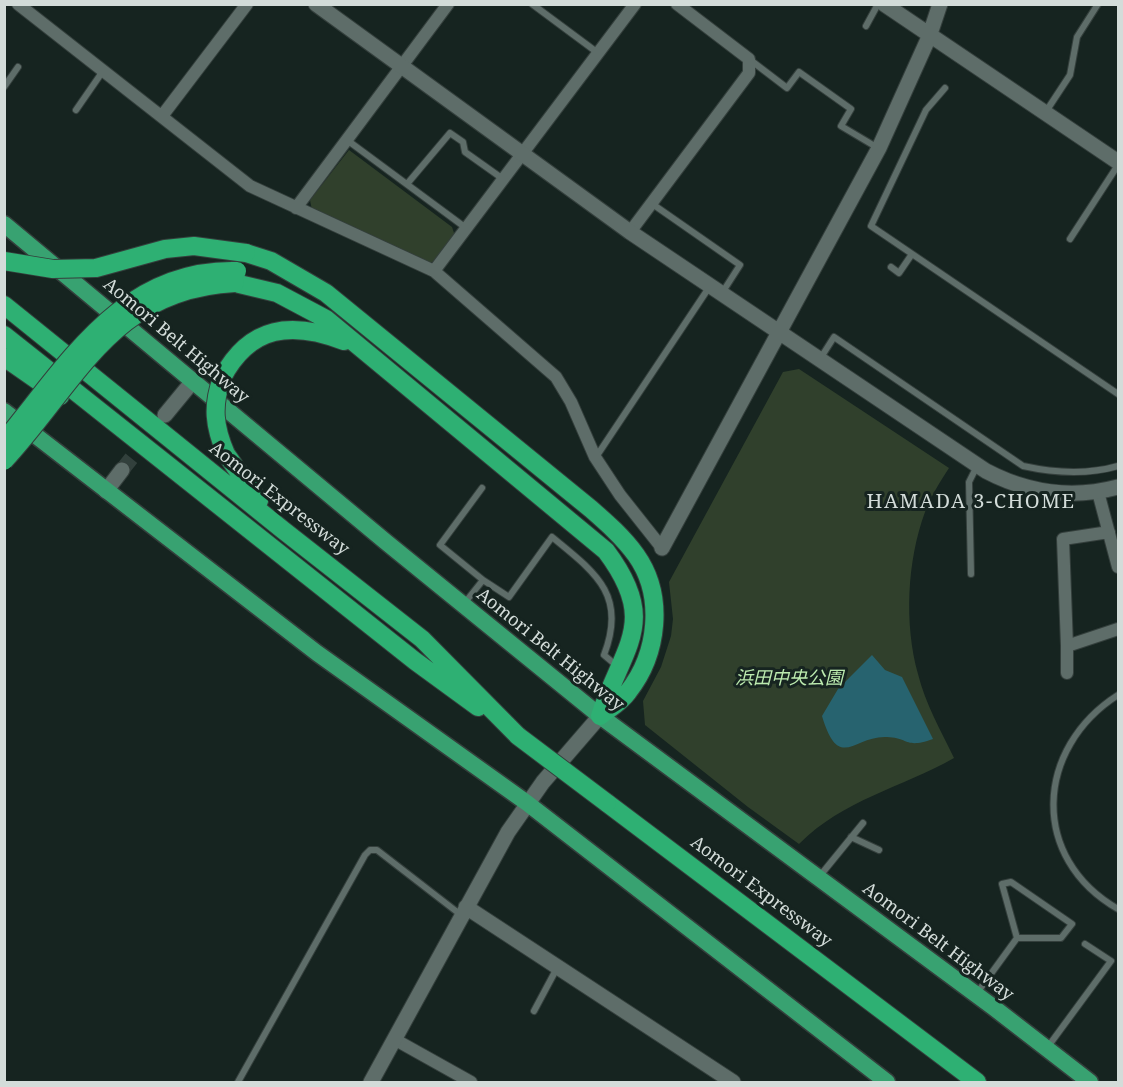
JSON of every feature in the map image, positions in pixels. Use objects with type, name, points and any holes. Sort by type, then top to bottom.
[{"type":"highway","name":"Aomori Belt Highway","points":[[4,224],[600,716],[976,994],[1090,1083]]},
{"type":"highway","points":[[4,261],[64,269],[96,268],[175,248],[222,248],[271,261],[326,292],[591,509],[620,535],[637,556],[655,602],[652,641],[642,670],[627,694],[600,716]]},
{"type":"highway","points":[[4,441],[83,345],[107,321],[137,296],[171,279],[201,272],[287,283],[314,296],[384,340]]},
{"type":"highway","points":[[4,461],[91,355],[116,329],[144,306],[174,292],[236,277],[298,302],[326,320],[606,550],[621,570],[634,609],[630,648],[619,667],[600,716]]},
{"type":"highway","name":"Aomori Expressway","points":[[4,305],[429,645],[518,736]]},
{"type":"highway","points":[[283,530],[240,477],[225,454],[216,430],[214,413],[216,396],[222,378],[230,363],[245,345],[264,333],[292,329],[318,331],[354,345]]},
{"type":"highway","name":"Aomori Expressway","points":[[4,335],[415,661],[518,736],[977,1083]]},
{"type":"highway","points":[[4,357],[264,543]]},
{"type":"highway","points":[[4,411],[317,653],[527,803],[887,1083]]},
{"type":"street","points":[[18,4],[250,186],[434,271],[556,377],[571,402],[595,457],[620,495],[662,548],[879,148],[929,37],[940,4]]},
{"type":"street","points":[[162,116],[247,4]]},
{"type":"street","points":[[316,4],[401,68],[630,232],[978,465],[1010,482],[1036,490],[1067,494],[1098,492],[1119,487]]},
{"type":"street","points":[[296,208],[448,4]]},
{"type":"street","points":[[434,271],[635,4]]},
{"type":"street","points":[[630,232],[749,73],[749,59],[677,4]]},
{"type":"street","points":[[884,4],[929,37],[1119,163]]},
{"type":"street","points":[[165,415],[193,381]]},
{"type":"street","points":[[106,491],[122,470]]},
{"type":"street","points":[[1098,492],[1119,567]]},
{"type":"street","points":[[1067,673],[1063,539],[1109,532]]},
{"type":"street","points":[[1067,646],[1119,628]]},
{"type":"street","points":[[370,1083],[464,911],[527,803],[600,716]]},
{"type":"street","points":[[464,911],[557,968],[733,1083]]},
{"type":"street","points":[[394,1039],[471,1083]]},
{"type":"lane","points":[[866,26],[879,4]]},
{"type":"lane","points":[[1045,113],[1070,75],[1077,37],[1098,4]]},
{"type":"lane","points":[[536,6],[599,53]]},
{"type":"lane","points":[[749,59],[787,88],[799,72],[850,109],[841,126],[879,148]]},
{"type":"lane","points":[[4,87],[18,67]]},
{"type":"lane","points":[[76,110],[103,71]]},
{"type":"lane","points":[[945,88],[926,110],[870,226],[1119,394]]},
{"type":"lane","points":[[407,184],[450,133],[463,142],[465,152],[503,179]]},
{"type":"lane","points":[[347,140],[466,228]]},
{"type":"lane","points":[[1070,239],[1119,163]]},
{"type":"lane","points":[[595,457],[716,290],[740,265],[651,203]]},
{"type":"lane","points":[[891,267],[899,273],[912,254]]},
{"type":"lane","points":[[819,360],[834,337],[1023,466],[1047,471],[1078,473],[1119,466]]},
{"type":"lane","points":[[971,574],[969,482],[978,465]]},
{"type":"lane","points":[[482,488],[440,545],[483,580],[509,597],[552,537],[581,561],[609,595],[613,612],[610,640],[604,655],[619,667]]},
{"type":"lane","points":[[463,605],[483,580]]},
{"type":"lane","points":[[1119,695],[1100,706],[1072,737],[1056,776],[1053,797],[1056,825],[1065,854],[1090,888],[1119,909]]},
{"type":"lane","points":[[819,878],[863,823]]},
{"type":"lane","points":[[851,837],[879,850]]},
{"type":"lane","points":[[238,1083],[365,855],[370,850],[377,850],[464,911]]},
{"type":"lane","points":[[1011,882],[1072,924],[1061,938],[1017,938],[1002,884],[1011,882]]},
{"type":"lane","points":[[976,994],[1017,938]]},
{"type":"lane","points":[[1047,1049],[1111,961],[1085,944]]},
{"type":"lane","points":[[534,1011],[557,968]]},
{"type":"green space","points":[[349,150],[452,227],[455,236],[436,261],[428,263],[312,210],[310,200]]},
{"type":"green space","name":"浜田中央公園","points":[[799,369],[949,468],[930,500],[919,531],[911,572],[909,614],[914,655],[921,685],[954,758],[854,805],[816,829],[799,844],[748,807],[645,725],[643,701],[661,667],[671,636],[673,619],[669,582],[783,372]]},
{"type":"water","points":[[872,655],[885,670],[902,677],[933,739],[912,743],[887,737],[875,738],[849,747],[841,747],[835,743],[828,733],[822,716],[838,689]]},
{"type":"tunnel","points":[[122,470],[162,420]]},
{"type":"district","name":"HAMADA 3-CHOME","points":[[971,502]]}]
